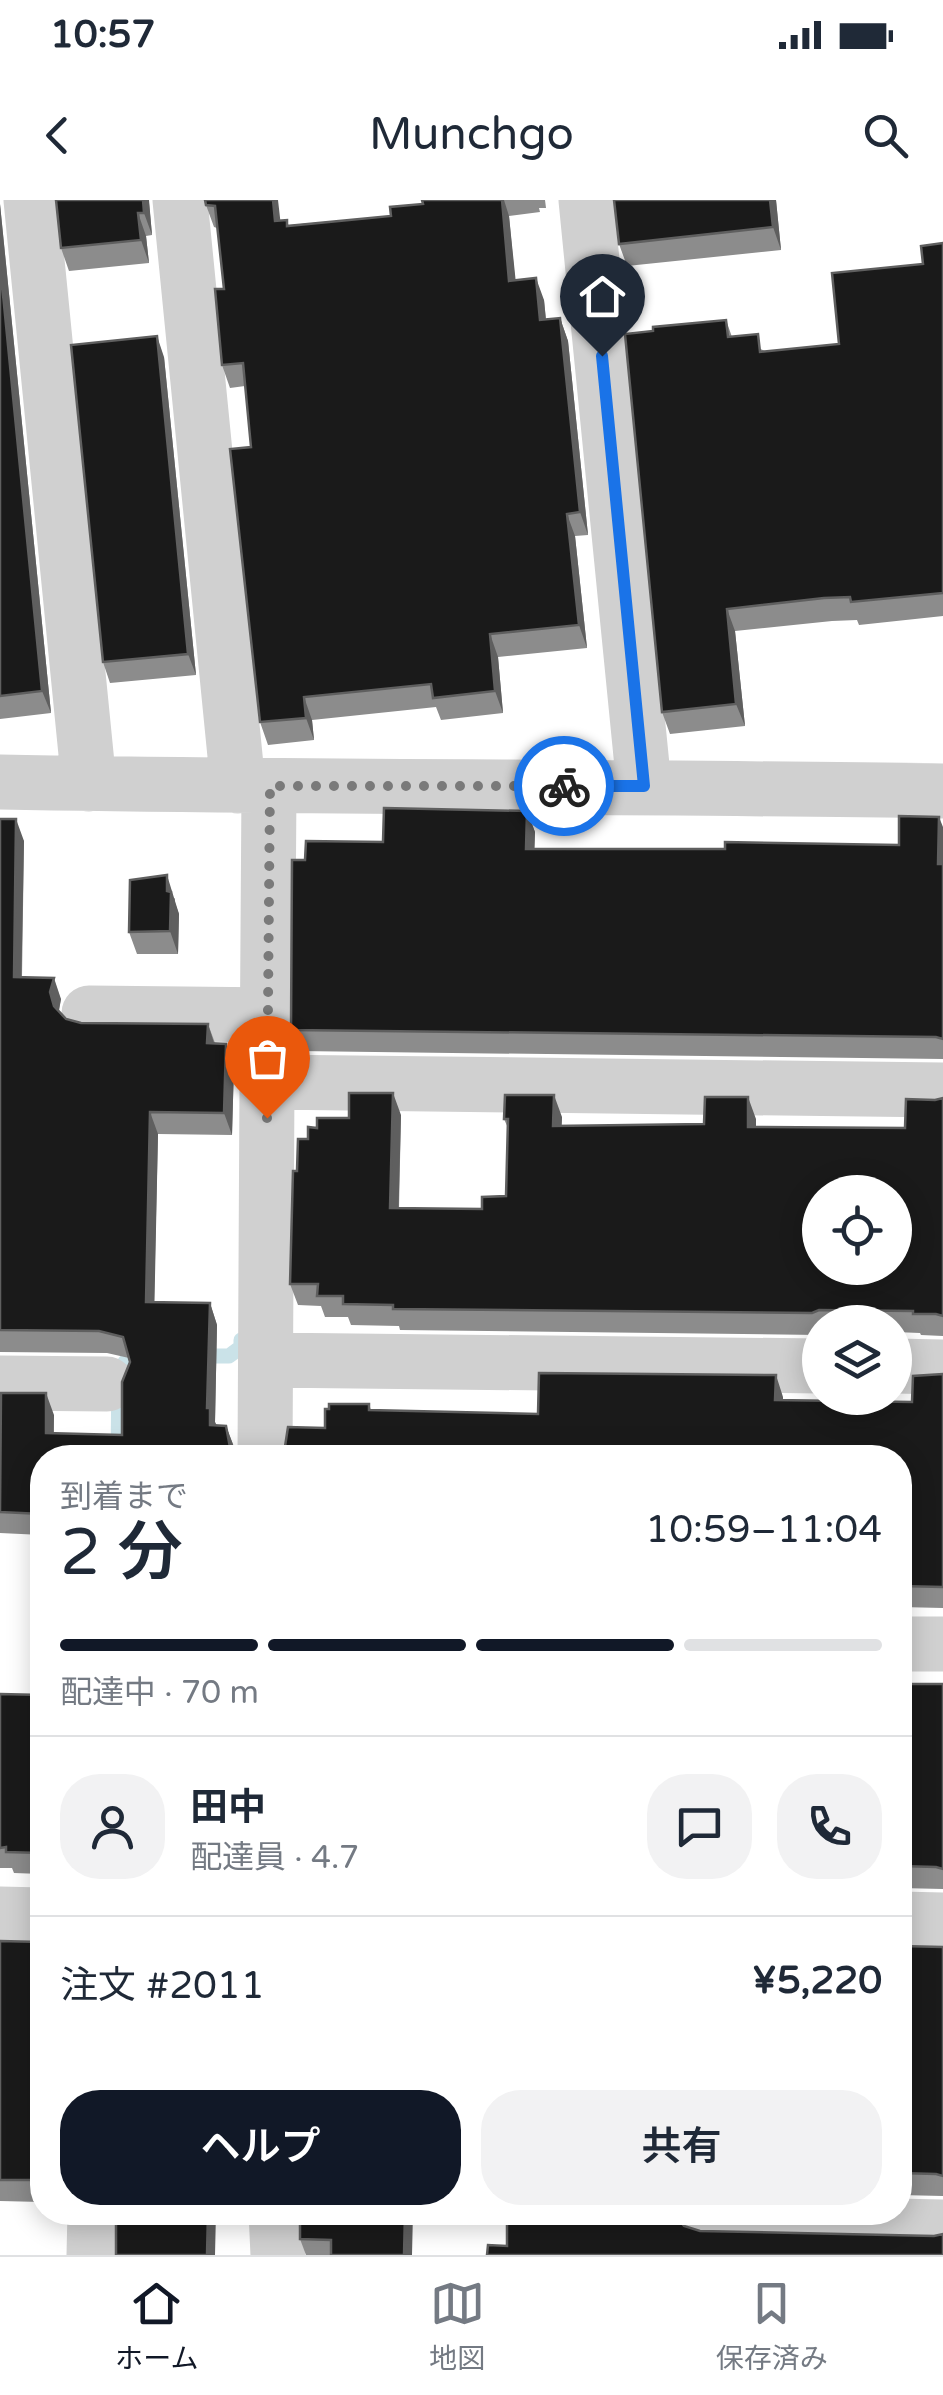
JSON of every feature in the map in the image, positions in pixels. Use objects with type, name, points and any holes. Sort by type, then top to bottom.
[{"type":"street","points":[[30,200],[90,784]]},
{"type":"street","points":[[180,200],[254,786],[268,1015],[265,1445]]},
{"type":"street","points":[[586,200],[644,786]]},
{"type":"street","points":[[0,782],[943,791]]},
{"type":"street","points":[[88,1013],[268,1015]]},
{"type":"street","points":[[268,1082],[943,1090]]},
{"type":"street","points":[[266,1360],[802,1366]]},
{"type":"street","points":[[912,1366],[943,1367]]},
{"type":"street","points":[[0,1383],[107,1384]]},
{"type":"street","points":[[912,1644],[943,1644]]},
{"type":"street","points":[[0,1914],[30,1914]]},
{"type":"street","points":[[912,1920],[943,1920]]},
{"type":"street","points":[[94,2225],[94,2255]]},
{"type":"street","points":[[277,2225],[278,2255]]},
{"type":"street","points":[[709,2230],[943,2227]]},
{"type":"building","points":[[56,200],[143,200],[144,213],[138,213],[141,240],[61,248]]},
{"type":"building","points":[[205,200],[273,200],[275,221],[287,220],[287,226],[391,216],[390,207],[423,204],[422,200],[502,200],[509,281],[536,278],[540,320],[560,318],[580,512],[567,514],[579,625],[490,634],[495,691],[433,698],[431,684],[304,697],[306,718],[260,722],[230,449],[251,447],[243,363],[222,365],[215,289],[224,289],[215,206],[206,205]]},
{"type":"building","points":[[614,200],[770,200],[773,227],[619,244]]},
{"type":"building","points":[[943,243],[943,593],[851,602],[850,597],[824,598],[727,609],[736,704],[662,712],[625,334],[653,331],[653,327],[726,320],[728,337],[758,334],[760,352],[839,344],[832,273],[923,264],[921,246]]},
{"type":"building","points":[[0,264],[42,691],[0,696]]},
{"type":"building","points":[[157,336],[188,654],[103,662],[71,345]]},
{"type":"building","points":[[384,808],[527,811],[526,849],[725,849],[725,842],[899,845],[899,816],[939,817],[938,864],[943,864],[943,1039],[291,1030],[292,860],[305,860],[306,841],[383,842]]},
{"type":"building","points":[[0,819],[16,819],[14,977],[54,978],[50,992],[54,1006],[66,1019],[81,1023],[208,1024],[207,1043],[226,1044],[224,1113],[150,1112],[146,1302],[210,1303],[207,1408],[210,1425],[226,1426],[230,1445],[30,1445],[30,1513],[0,1512],[1,1393],[46,1393],[46,1433],[122,1435],[122,1382],[130,1362],[123,1337],[99,1331],[0,1330]]},
{"type":"building","points":[[167,875],[167,891],[171,892],[170,931],[129,932],[130,880]]},
{"type":"building","points":[[349,1093],[393,1093],[390,1208],[482,1209],[482,1197],[506,1196],[505,1095],[554,1095],[553,1126],[704,1124],[705,1097],[748,1097],[748,1127],[905,1128],[906,1099],[943,1098],[943,1316],[913,1314],[912,1305],[802,1305],[802,1313],[393,1309],[393,1305],[343,1304],[343,1296],[317,1296],[318,1284],[290,1284],[293,1171],[297,1171],[298,1139],[308,1139],[308,1127],[317,1128],[317,1118],[349,1118]]},
{"type":"building","points":[[539,1373],[776,1375],[775,1400],[802,1400],[802,1415],[912,1415],[913,1376],[943,1374],[943,1587],[912,1586],[912,1445],[285,1445],[288,1427],[325,1428],[325,1409],[329,1409],[329,1404],[369,1404],[369,1410],[538,1414]]},
{"type":"building","points":[[912,1684],[943,1684],[943,1869],[912,1866]]},
{"type":"building","points":[[0,1694],[30,1695],[30,1853],[6,1852],[6,1847],[0,1848]]},
{"type":"building","points":[[0,1941],[30,1942],[30,2180],[0,2180]]},
{"type":"building","points":[[912,1946],[943,1947],[943,2176],[912,2173]]},
{"type":"building","points":[[116,2225],[208,2225],[207,2255],[116,2255]]},
{"type":"building","points":[[300,2225],[405,2225],[404,2255],[331,2255],[331,2240],[300,2239]]},
{"type":"building","points":[[507,2225],[683,2225],[700,2231],[943,2234],[943,2255],[487,2255],[488,2245],[507,2246]]},
{"type":"waterway","points":[[199,1356],[229,1356],[241,1347],[241,1340]]},
{"type":"waterway","points":[[118,1445],[119,1370],[129,1357],[146,1357]]},
{"type":"way so far","points":[[267,1118],[270,786],[564,786]]},
{"type":"route","points":[[564,786],[644,786],[602,356]]}]
